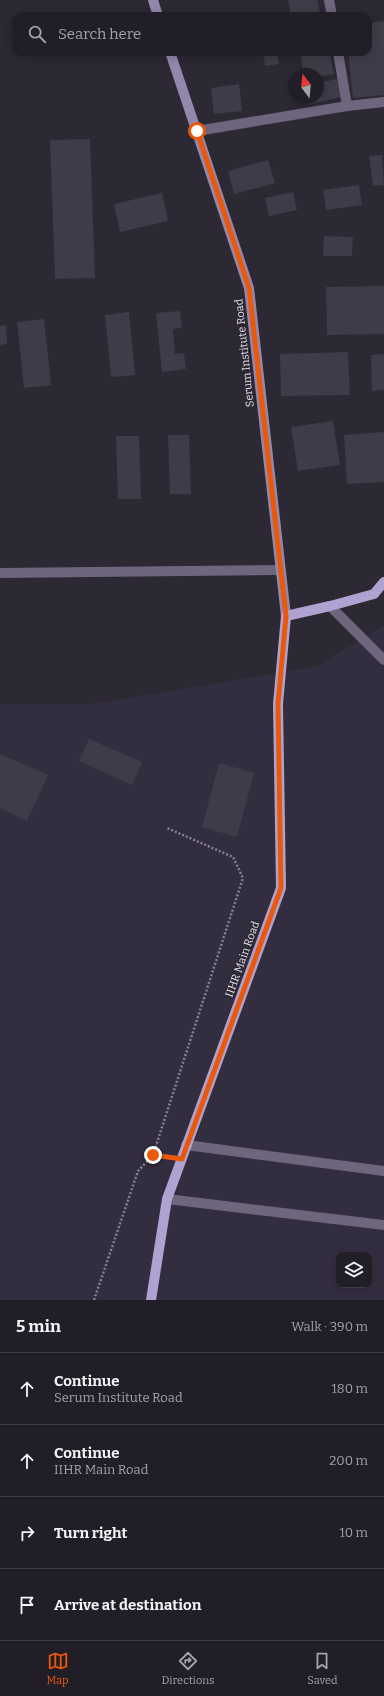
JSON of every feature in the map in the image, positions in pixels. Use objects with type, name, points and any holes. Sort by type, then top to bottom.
[{"type":"main road","points":[[153,0],[157,12]]},
{"type":"main road","name":"Serum Institute Road","points":[[171,56],[249,288],[286,616]]},
{"type":"main road","points":[[286,616],[374,594],[384,582]]},
{"type":"main road","name":"IIHR Main Road","points":[[151,1300],[167,1199],[281,888],[278,704],[286,616]]},
{"type":"street","points":[[329,0],[331,12]]},
{"type":"street","points":[[339,56],[347,106]]},
{"type":"street","points":[[197,131],[347,106],[384,102]]},
{"type":"street","points":[[0,573],[280,570]]},
{"type":"street","points":[[330,606],[384,660]]},
{"type":"street","points":[[186,1145],[384,1171]]},
{"type":"street","points":[[167,1199],[384,1225]]},
{"type":"path","points":[[94,1300],[138,1171],[153,1155],[243,878],[232,857],[167,828]]},
{"type":"path","points":[[153,1155],[182,1159]]},
{"type":"shaded area","points":[[384,625],[384,1300],[0,1300],[0,704],[93,704],[318,666]]},
{"type":"building","points":[[288,0],[317,0],[320,12],[290,12]]},
{"type":"building","points":[[384,21],[384,95],[353,98],[348,56],[372,56],[372,22]]},
{"type":"building","points":[[264,56],[278,56],[279,64],[265,66]]},
{"type":"building","points":[[301,56],[330,56],[334,74],[324,76],[324,68],[303,68]]},
{"type":"building","points":[[337,79],[341,97],[324,101],[324,82]]},
{"type":"building","points":[[239,84],[242,111],[214,114],[211,88]]},
{"type":"building","points":[[90,139],[95,278],[55,279],[50,140]]},
{"type":"building","points":[[382,155],[384,185],[373,186],[369,156]]},
{"type":"building","points":[[268,160],[275,183],[234,194],[228,171]]},
{"type":"building","points":[[359,185],[362,205],[326,210],[323,190]]},
{"type":"building","points":[[293,192],[297,210],[269,216],[265,198]]},
{"type":"building","points":[[162,193],[168,221],[120,232],[114,204]]},
{"type":"building","points":[[324,236],[353,237],[352,256],[323,256]]},
{"type":"building","points":[[384,286],[384,334],[327,335],[326,287]]},
{"type":"building","points":[[180,311],[182,328],[173,329],[175,354],[184,353],[186,369],[162,372],[156,313]]},
{"type":"building","points":[[129,312],[135,375],[111,377],[105,315]]},
{"type":"building","points":[[44,319],[51,385],[24,388],[17,322]]},
{"type":"building","points":[[6,325],[7,344],[0,345],[0,326]]},
{"type":"building","points":[[348,352],[350,395],[281,396],[280,354]]},
{"type":"building","points":[[384,354],[384,390],[372,391],[371,355]]},
{"type":"building","points":[[333,421],[340,465],[298,471],[291,427]]},
{"type":"building","points":[[384,432],[384,482],[347,484],[344,435]]},
{"type":"building","points":[[168,435],[189,435],[191,494],[170,494]]},
{"type":"building","points":[[116,436],[139,436],[141,499],[118,499]]},
{"type":"building","points":[[89,739],[142,762],[132,785],[79,761]]},
{"type":"building","points":[[0,754],[48,775],[27,821],[0,808]]},
{"type":"building","points":[[219,763],[254,773],[237,837],[202,827]]},
{"type":"route","points":[[153,1155],[182,1159],[281,888],[278,704],[286,616],[249,288],[197,131]]}]
